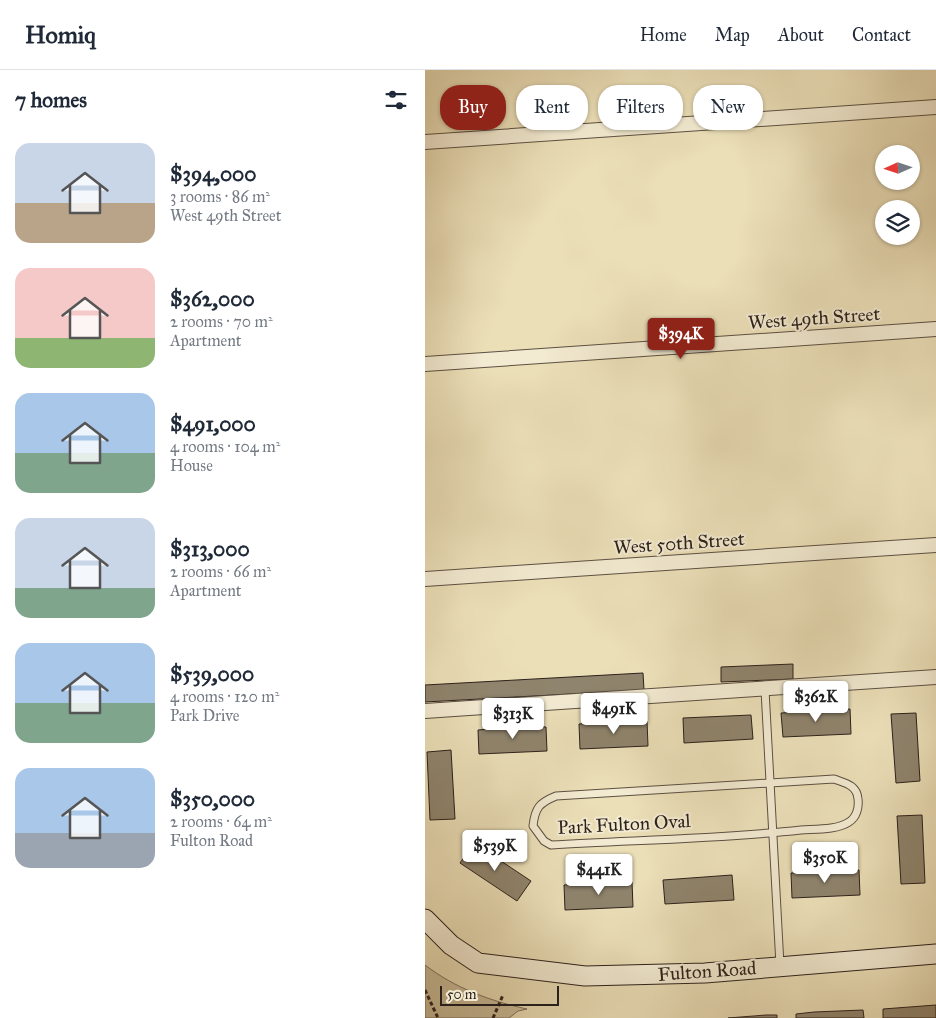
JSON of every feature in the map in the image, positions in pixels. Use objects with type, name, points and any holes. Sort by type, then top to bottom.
[{"type":"main road","name":"Fulton Road","points":[[425,919],[451,945],[478,963],[585,976],[705,973],[781,965],[936,954]]},
{"type":"street","points":[[425,142],[936,107]]},
{"type":"street","name":"West 49th Street","points":[[425,364],[936,328]]},
{"type":"street","name":"West 50th Street","points":[[425,579],[936,545]]},
{"type":"street","points":[[425,710],[765,690],[936,677]]},
{"type":"lane","points":[[765,690],[772,782],[781,965]]},
{"type":"lane","name":"Park Fulton Oval","points":[[834,779],[853,786],[858,794],[859,806],[856,815],[850,822],[840,826],[774,833],[551,844],[544,841],[533,826],[535,811],[542,802],[556,796],[834,779]]},
{"type":"path","points":[[425,990],[437,1018]]},
{"type":"path","points":[[493,1018],[503,995]]},
{"type":"shaded area","points":[[425,965],[473,993],[527,1009],[518,1011],[509,1018],[425,1018]]},
{"type":"building","points":[[793,664],[793,679],[721,682],[721,667]]},
{"type":"building","points":[[643,673],[644,690],[425,702],[425,685]]},
{"type":"building","points":[[850,709],[851,734],[783,737],[781,713]]},
{"type":"building","points":[[916,713],[920,781],[896,783],[891,714]]},
{"type":"building","points":[[751,715],[753,739],[684,743],[683,718]]},
{"type":"building","points":[[647,721],[648,746],[580,749],[579,724]]},
{"type":"building","points":[[525,726],[546,727],[547,751],[479,754],[478,730]]},
{"type":"building","points":[[451,750],[455,819],[430,820],[427,752]]},
{"type":"building","points":[[922,815],[925,883],[901,884],[897,816]]},
{"type":"building","points":[[474,843],[531,881],[517,901],[460,863]]},
{"type":"building","points":[[859,870],[860,895],[792,898],[791,873]]},
{"type":"building","points":[[732,875],[734,900],[665,904],[663,880]]},
{"type":"building","points":[[632,882],[633,907],[565,910],[564,885]]},
{"type":"building","points":[[936,1005],[936,1018],[883,1018],[883,1009]]},
{"type":"building","points":[[863,1010],[864,1018],[796,1018],[796,1014]]},
{"type":"building","points":[[777,1015],[777,1018],[728,1018]]}]
